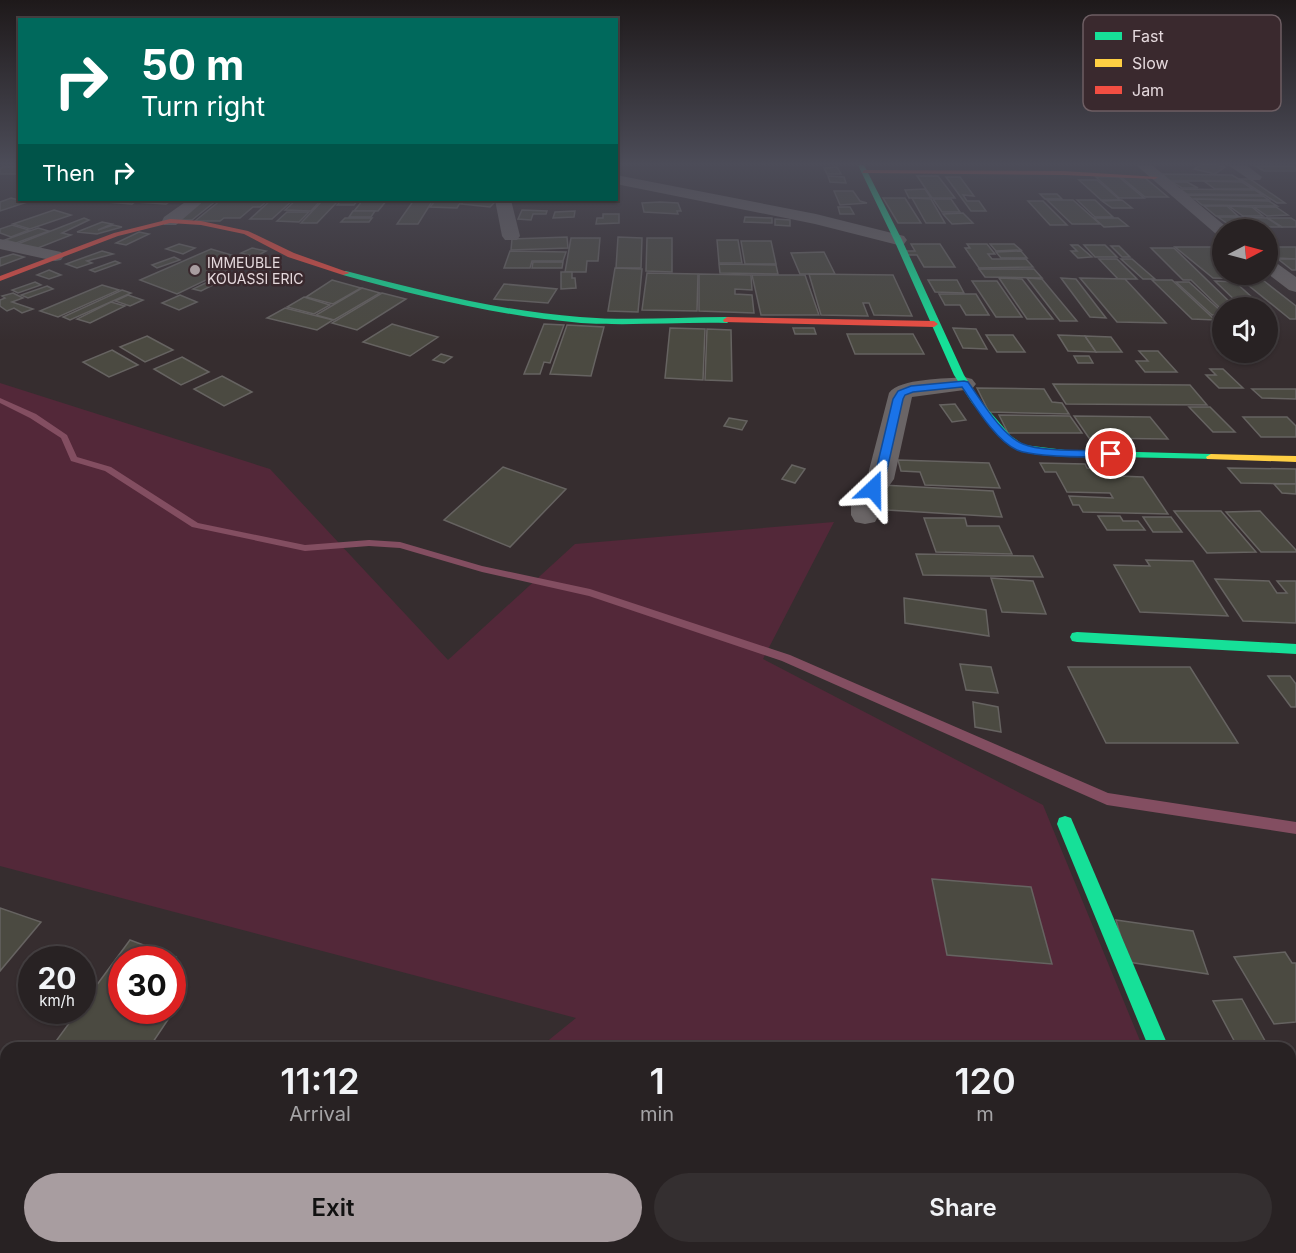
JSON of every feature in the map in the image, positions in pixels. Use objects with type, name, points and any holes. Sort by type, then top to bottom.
[{"type":"street","points":[[0,279],[116,234],[160,223]]},
{"type":"street","points":[[203,223],[246,232],[291,255],[315,264],[419,295],[498,310],[590,320],[693,319],[934,324]]},
{"type":"street","points":[[508,223],[511,236]]},
{"type":"street","points":[[833,223],[898,240]]},
{"type":"street","points":[[890,223],[934,324],[964,384],[1007,438],[1021,448],[1065,453],[1296,459]]},
{"type":"street","points":[[0,244],[55,256]]},
{"type":"street","points":[[1278,273],[1296,286]]},
{"type":"street","points":[[865,514],[865,499],[880,479],[901,393],[911,389],[964,384]]},
{"type":"street","points":[[1077,637],[1296,649]]},
{"type":"street","points":[[1065,824],[1156,1042]]},
{"type":"shaded area","points":[[0,383],[270,469],[448,660],[575,544],[834,522],[763,659],[1043,805],[1141,1042],[546,1042],[576,1018],[0,866]]},
{"type":"building","points":[[15,223],[46,223],[30,229]]},
{"type":"building","points":[[70,223],[82,223],[62,233],[71,235],[33,250],[15,245]]},
{"type":"building","points":[[98,223],[112,224],[98,230],[113,225],[122,227],[97,234],[77,232]]},
{"type":"building","points":[[775,223],[790,223],[790,226]]},
{"type":"building","points":[[1049,223],[1067,225],[1050,225]]},
{"type":"building","points":[[1100,223],[1125,223],[1128,226],[1104,227]]},
{"type":"building","points":[[1278,223],[1296,223],[1296,227],[1282,227]]},
{"type":"building","points":[[12,225],[29,230],[11,237],[0,233],[0,229]]},
{"type":"building","points":[[38,228],[49,231],[16,243],[5,240]]},
{"type":"building","points":[[139,232],[149,234],[126,245],[116,243]]},
{"type":"building","points":[[567,237],[568,248],[511,250],[512,239]]},
{"type":"building","points":[[618,237],[642,238],[641,268],[616,268]]},
{"type":"building","points":[[571,238],[600,238],[598,261],[587,261],[586,272],[565,272]]},
{"type":"building","points":[[647,238],[672,238],[672,272],[646,271]]},
{"type":"building","points":[[717,240],[738,240],[742,263],[719,263]]},
{"type":"building","points":[[741,241],[771,241],[776,264],[745,264]]},
{"type":"building","points":[[179,244],[195,248],[183,254],[166,249]]},
{"type":"building","points":[[911,244],[940,244],[955,267],[924,267],[917,255],[908,255],[906,251],[915,251]]},
{"type":"building","points":[[967,244],[987,244],[995,254],[988,254],[992,259],[1026,259],[1033,267],[979,268],[965,248],[970,248]]},
{"type":"building","points":[[990,244],[1014,244],[1021,250],[996,251]]},
{"type":"building","points":[[1071,245],[1078,245],[1092,257],[1078,258],[1071,251],[1077,251]]},
{"type":"building","points":[[1084,245],[1105,245],[1117,257],[1095,257]]},
{"type":"building","points":[[1111,246],[1119,246],[1130,257],[1122,257]]},
{"type":"building","points":[[1175,247],[1212,247],[1212,277]]},
{"type":"building","points":[[1278,247],[1296,247],[1296,259],[1278,258]]},
{"type":"building","points":[[252,248],[266,251],[255,257],[241,253]]},
{"type":"building","points":[[1151,248],[1174,248],[1225,297],[1212,297],[1212,300],[1191,280],[1183,280]]},
{"type":"building","name":"IMMEUBLE KOUASSI ERIC","points":[[211,249],[248,260],[177,294],[140,280]]},
{"type":"building","points":[[102,251],[113,254],[87,261],[92,263],[77,268],[66,264]]},
{"type":"building","points":[[510,251],[566,252],[563,261],[532,261],[530,268],[504,268]]},
{"type":"building","points":[[1021,251],[1027,258],[1001,258],[996,252]]},
{"type":"building","points":[[824,252],[835,274],[800,274],[791,253]]},
{"type":"building","points":[[13,254],[24,257],[0,266],[0,258]]},
{"type":"building","points":[[174,257],[180,260],[157,268],[152,265]]},
{"type":"building","points":[[1099,259],[1117,259],[1137,279],[1118,279]]},
{"type":"building","points":[[1121,259],[1132,259],[1155,279],[1143,279]]},
{"type":"building","points":[[1278,259],[1296,259],[1296,270],[1292,270]]},
{"type":"building","points":[[115,261],[120,263],[95,272],[90,270]]},
{"type":"building","points":[[533,262],[563,262],[562,268],[532,268]]},
{"type":"building","points":[[719,264],[776,265],[778,274],[720,273]]},
{"type":"building","points":[[615,268],[642,269],[638,312],[608,311]]},
{"type":"building","points":[[979,269],[1034,269],[1042,278],[985,277]]},
{"type":"building","points":[[49,270],[61,275],[49,279],[37,275]]},
{"type":"building","points":[[561,272],[572,272],[576,288],[561,289]]},
{"type":"building","points":[[647,273],[698,274],[697,311],[642,310]]},
{"type":"building","points":[[699,274],[751,275],[752,290],[735,289],[735,294],[752,295],[754,313],[699,311]]},
{"type":"building","points":[[809,274],[893,275],[912,316],[874,315],[869,303],[863,303],[868,316],[821,315]]},
{"type":"building","points":[[752,275],[805,275],[819,315],[761,315]]},
{"type":"building","points":[[218,277],[225,279],[201,291],[193,289]]},
{"type":"building","points":[[999,278],[1022,279],[1053,319],[1027,319]]},
{"type":"building","points":[[1027,278],[1042,279],[1077,321],[1060,321]]},
{"type":"building","points":[[1061,278],[1076,279],[1106,318],[1090,317]]},
{"type":"building","points":[[1080,278],[1125,279],[1166,323],[1117,322]]},
{"type":"building","points":[[332,280],[361,288],[333,304],[306,297]]},
{"type":"building","points":[[928,280],[957,280],[964,293],[935,292]]},
{"type":"building","points":[[1152,280],[1172,280],[1212,317],[1212,320],[1192,319]]},
{"type":"building","points":[[972,281],[997,281],[1022,317],[996,317]]},
{"type":"building","points":[[35,282],[41,285],[18,293],[12,290]]},
{"type":"building","points":[[1176,282],[1189,282],[1212,303],[1212,315]]},
{"type":"building","points":[[504,284],[557,289],[548,303],[494,299]]},
{"type":"building","points":[[102,285],[119,290],[58,317],[40,311]]},
{"type":"building","points":[[1219,285],[1238,285],[1252,297],[1232,297]]},
{"type":"building","points":[[1248,285],[1269,285],[1296,306],[1296,319],[1290,319],[1278,309],[1278,297],[1263,297]]},
{"type":"building","points":[[47,286],[53,289],[28,298],[21,295]]},
{"type":"building","points":[[362,288],[380,293],[334,320],[316,315]]},
{"type":"building","points":[[122,290],[131,293],[70,320],[63,317]]},
{"type":"building","points":[[13,293],[23,298],[12,302],[33,309],[22,313],[14,308],[7,311],[0,306],[0,300],[5,298],[2,296]]},
{"type":"building","points":[[382,293],[406,299],[357,330],[332,323]]},
{"type":"building","points":[[939,294],[976,294],[989,315],[966,315],[960,305],[945,305]]},
{"type":"building","points":[[128,295],[143,300],[130,306],[115,301]]},
{"type":"building","points":[[180,295],[197,302],[179,310],[162,303]]},
{"type":"building","points":[[304,297],[330,305],[314,314],[287,307]]},
{"type":"building","points":[[111,302],[125,306],[90,323],[77,319]]},
{"type":"building","points":[[285,308],[333,320],[317,330],[267,318]]},
{"type":"building","points":[[392,324],[438,337],[410,356],[363,342]]},
{"type":"building","points":[[544,324],[564,325],[550,363],[544,362],[540,374],[524,374]]},
{"type":"building","points":[[567,325],[604,327],[591,376],[550,374]]},
{"type":"building","points":[[670,328],[705,329],[703,380],[665,378]]},
{"type":"building","points":[[793,328],[814,328],[816,334],[795,334]]},
{"type":"building","points":[[953,328],[976,329],[987,349],[963,348]]},
{"type":"building","points":[[707,329],[731,330],[732,381],[705,380]]},
{"type":"building","points":[[847,334],[913,334],[924,354],[855,354]]},
{"type":"building","points":[[986,335],[1013,335],[1025,352],[997,352]]},
{"type":"building","points":[[1058,335],[1085,336],[1096,352],[1068,351]]},
{"type":"building","points":[[147,336],[173,350],[145,362],[120,347]]},
{"type":"building","points":[[1085,336],[1111,337],[1122,352],[1096,352]]},
{"type":"building","points":[[112,350],[138,365],[109,377],[83,362]]},
{"type":"building","points":[[1139,351],[1158,351],[1177,372],[1145,372],[1136,361],[1148,361]]},
{"type":"building","points":[[441,354],[452,357],[444,363],[433,360]]},
{"type":"building","points":[[1074,356],[1089,356],[1093,363],[1078,363]]},
{"type":"building","points":[[182,357],[209,372],[181,385],[154,369]]},
{"type":"building","points":[[1210,369],[1223,369],[1243,388],[1219,388],[1206,375],[1216,375]]},
{"type":"building","points":[[222,376],[252,392],[224,406],[194,389]]},
{"type":"building","points":[[1053,384],[1190,385],[1207,405],[1066,404]]},
{"type":"building","points":[[977,388],[1044,389],[1052,402],[1062,403],[1069,414],[989,412]]},
{"type":"building","points":[[1252,389],[1296,389],[1296,399],[1262,398]]},
{"type":"building","points":[[955,404],[966,420],[952,422],[940,405]]},
{"type":"building","points":[[1189,407],[1210,407],[1235,432],[1213,432]]},
{"type":"building","points":[[999,415],[1070,416],[1082,433],[1008,433]]},
{"type":"building","points":[[1074,416],[1150,417],[1168,439],[1089,438]]},
{"type":"building","points":[[1243,417],[1287,417],[1296,426],[1296,437],[1261,437]]},
{"type":"building","points":[[729,418],[747,421],[742,430],[724,426]]},
{"type":"building","points":[[898,460],[989,463],[1000,488],[925,485],[920,472],[901,471]]},
{"type":"building","points":[[1040,463],[1085,464],[1087,468],[1115,469],[1119,476],[1143,477],[1168,514],[1083,512],[1079,505],[1073,505],[1069,496],[1113,498],[1110,493],[1067,492],[1056,472],[1045,472]]},
{"type":"building","points":[[792,465],[805,469],[795,483],[782,479]]},
{"type":"building","points":[[503,467],[566,489],[510,547],[444,520]]},
{"type":"building","points":[[1228,468],[1296,469],[1296,484],[1241,483]]},
{"type":"building","points":[[1274,484],[1296,484],[1296,494],[1282,493]]},
{"type":"building","points":[[882,485],[993,491],[1002,517],[887,510]]},
{"type":"building","points":[[1174,511],[1221,511],[1256,552],[1207,553]]},
{"type":"building","points":[[1260,511],[1296,552],[1261,552],[1226,512]]},
{"type":"building","points":[[1098,516],[1120,516],[1123,521],[1138,521],[1145,530],[1107,530]]},
{"type":"building","points":[[1143,517],[1171,517],[1182,532],[1153,532]]},
{"type":"building","points":[[924,518],[965,518],[967,526],[999,526],[1012,554],[936,552]]},
{"type":"building","points":[[916,554],[1033,556],[1043,577],[923,575]]},
{"type":"building","points":[[1146,560],[1193,561],[1228,616],[1140,612],[1114,565],[1150,566]]},
{"type":"building","points":[[991,578],[1033,581],[1046,614],[1002,612]]},
{"type":"building","points":[[1215,579],[1269,581],[1277,593],[1287,593],[1277,581],[1296,581],[1296,623],[1243,621]]},
{"type":"building","points":[[904,598],[986,610],[989,636],[905,623]]},
{"type":"building","points":[[960,664],[991,667],[998,693],[966,690]]},
{"type":"building","points":[[1068,667],[1190,667],[1238,743],[1106,743]]},
{"type":"building","points":[[1268,676],[1290,676],[1296,684],[1296,707],[1291,707]]},
{"type":"building","points":[[973,702],[998,707],[1001,732],[975,727]]},
{"type":"building","points":[[932,879],[1031,887],[1052,964],[947,955]]},
{"type":"building","points":[[0,908],[41,922],[21,946],[18,946],[18,949],[0,971]]},
{"type":"building","points":[[1116,920],[1193,931],[1208,974],[1128,962]]},
{"type":"building","points":[[130,940],[146,946],[126,946]]},
{"type":"building","points":[[1285,952],[1292,963],[1296,963],[1296,1022],[1274,1024],[1234,957]]},
{"type":"building","points":[[108,970],[108,1024],[165,1024],[153,1042],[55,1042],[69,1024],[96,1024],[96,986]]},
{"type":"building","points":[[1242,999],[1266,1042],[1235,1042],[1213,1001]]},
{"type":"waterway","points":[[0,400],[33,416],[64,437],[74,459],[108,469],[195,525],[305,548],[369,543],[400,545],[482,569],[590,593],[786,658],[1107,799],[1296,828]]},
{"type":"traffic: fast","points":[[890,223],[959,375],[975,401],[1007,438],[1021,448],[1065,453],[1211,457]]},
{"type":"traffic: fast","points":[[346,273],[462,303],[550,317],[616,322],[727,320]]},
{"type":"traffic: fast","points":[[1077,637],[1296,649]]},
{"type":"traffic: fast","points":[[1065,824],[1156,1042]]},
{"type":"traffic: slow","points":[[1211,457],[1296,459]]},
{"type":"traffic: jam","points":[[0,279],[116,234],[160,223]]},
{"type":"traffic: jam","points":[[203,223],[246,232],[291,255],[346,273]]},
{"type":"traffic: jam","points":[[727,320],[934,324]]},
{"type":"place","name":"IMMEUBLE KOUASSI ERIC","points":[[195,270]]},
{"type":"route","points":[[873,489],[880,479],[898,399],[901,393],[911,389],[964,384],[975,401],[1007,438],[1021,448],[1065,453],[1111,454]]}]
